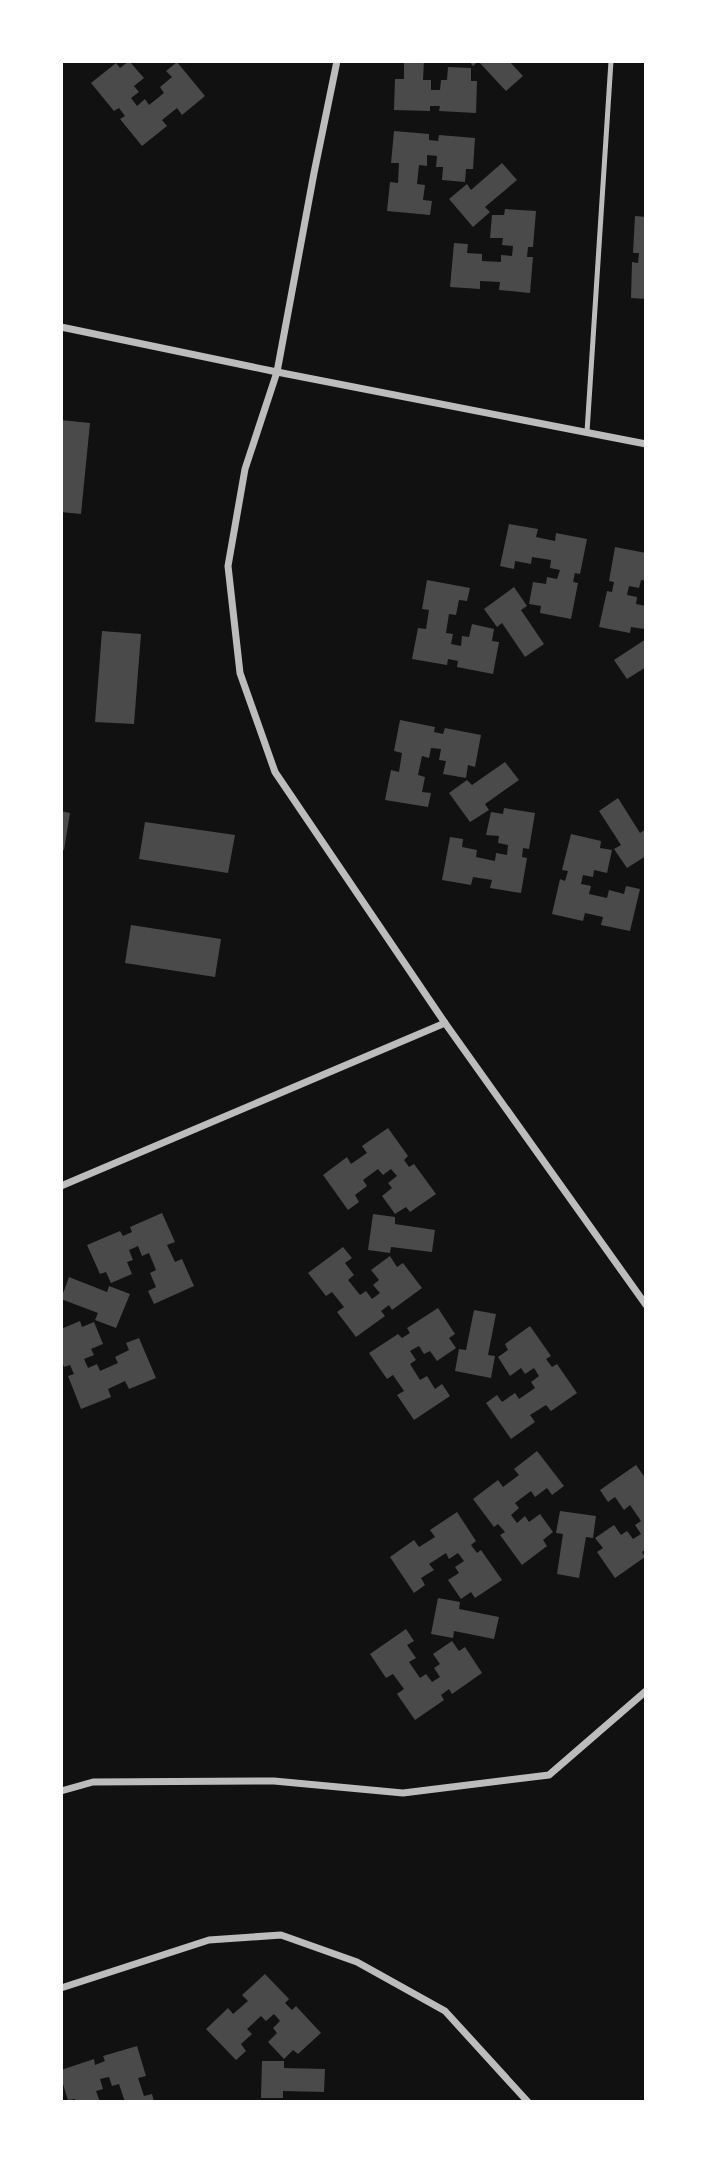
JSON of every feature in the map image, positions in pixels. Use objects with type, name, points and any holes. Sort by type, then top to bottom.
[{"type":"street","points":[[337,61],[277,372],[245,470],[228,566],[240,673],[275,772],[445,1023],[646,1305]]},
{"type":"street","points":[[61,327],[646,444]]},
{"type":"street","points":[[61,1186],[445,1023]]},
{"type":"street","points":[[61,1791],[93,1782],[274,1782],[403,1793],[550,1775],[646,1691]]},
{"type":"street","points":[[61,1989],[209,1940],[281,1935],[357,1962],[445,2011],[528,2102]]},
{"type":"lane","points":[[587,432],[611,61]]},
{"type":"building","points":[[129,61],[144,78],[134,86],[139,92],[131,98],[137,106],[145,99],[149,105],[164,93],[160,87],[172,77],[166,71],[177,62],[205,96],[182,115],[177,108],[162,120],[167,126],[142,146],[120,119],[125,116],[119,108],[114,111],[91,83],[116,63],[120,68]]},
{"type":"building","points":[[404,61],[424,61],[423,80],[431,80],[431,90],[440,90],[441,80],[447,80],[448,67],[471,68],[471,81],[477,81],[476,113],[439,111],[440,106],[430,106],[430,111],[394,110],[395,79],[404,79]]},
{"type":"building","points":[[478,61],[509,61],[523,76],[506,91]]},
{"type":"building","points":[[394,131],[429,134],[429,140],[438,141],[439,135],[475,138],[473,169],[466,169],[465,182],[442,180],[443,167],[436,167],[437,156],[427,155],[427,166],[419,165],[417,184],[425,185],[423,200],[432,201],[430,215],[387,211],[390,182],[398,183],[399,163],[391,163]]},
{"type":"building","points":[[502,163],[517,180],[485,207],[490,212],[473,227],[449,199],[467,184],[471,190]]},
{"type":"building","points":[[505,209],[536,211],[533,247],[528,247],[527,257],[533,257],[530,293],[499,290],[500,282],[480,281],[480,289],[450,287],[454,243],[468,244],[467,253],[482,254],[482,261],[501,262],[501,255],[512,256],[513,246],[502,245],[503,238],[490,238],[492,215],[504,215]]},
{"type":"building","points":[[635,216],[646,217],[646,299],[631,298],[632,262],[638,263],[639,253],[633,253]]},
{"type":"building","points":[[61,420],[90,423],[81,514],[61,512]]},
{"type":"building","points":[[509,524],[538,529],[536,537],[555,541],[556,533],[587,539],[580,574],[575,573],[573,582],[578,583],[571,619],[540,613],[541,606],[529,604],[533,582],[546,584],[547,577],[557,579],[560,570],[550,568],[551,560],[532,557],[531,564],[515,561],[514,569],[500,566]]},
{"type":"building","points":[[615,547],[646,553],[646,581],[641,580],[639,588],[629,586],[627,595],[637,597],[636,604],[646,606],[646,621],[644,629],[631,627],[630,633],[599,627],[607,591],[612,592],[614,582],[609,581]]},
{"type":"building","points":[[427,580],[470,588],[467,601],[459,600],[456,615],[449,614],[446,633],[453,634],[451,644],[461,646],[462,636],[469,637],[472,624],[494,629],[492,641],[499,642],[493,674],[457,667],[458,661],[448,659],[447,665],[412,659],[418,628],[426,629],[429,610],[422,609]]},
{"type":"building","points":[[514,587],[527,606],[521,610],[544,644],[525,657],[502,623],[497,627],[484,609]]},
{"type":"building","points":[[102,631],[141,634],[134,724],[95,722]]},
{"type":"building","points":[[646,639],[646,667],[627,679],[614,660]]},
{"type":"building","points":[[400,720],[435,727],[434,732],[443,734],[445,728],[481,735],[475,767],[468,765],[466,778],[443,774],[446,761],[439,760],[441,749],[431,748],[429,758],[422,756],[418,775],[425,777],[422,792],[431,793],[428,807],[385,800],[391,770],[399,772],[402,753],[394,751]]},
{"type":"building","points":[[505,762],[519,780],[485,804],[489,810],[470,822],[449,793],[467,780],[472,785]]},
{"type":"building","points":[[618,798],[640,833],[646,829],[646,856],[627,868],[614,849],[621,845],[599,811]]},
{"type":"building","points":[[504,808],[535,813],[529,849],[523,848],[522,857],[527,858],[521,893],[490,888],[492,880],[473,877],[471,885],[442,880],[450,837],[463,839],[462,847],[477,850],[476,857],[495,861],[496,853],[507,855],[508,845],[498,843],[499,836],[486,835],[491,812],[503,814]]},
{"type":"building","points":[[61,811],[70,813],[64,850],[61,850]]},
{"type":"building","points":[[145,822],[235,835],[228,873],[139,859]]},
{"type":"building","points":[[571,834],[601,841],[600,848],[612,850],[607,873],[594,870],[593,877],[583,875],[581,884],[591,886],[589,894],[607,898],[609,890],[624,894],[626,886],[640,889],[630,931],[601,925],[603,917],[585,913],[583,921],[552,914],[560,879],[565,881],[568,871],[562,870]]},
{"type":"building","points":[[131,925],[221,939],[215,977],[125,963]]},
{"type":"building","points":[[388,1128],[408,1156],[404,1160],[409,1167],[414,1164],[436,1194],[410,1212],[406,1207],[395,1214],[382,1196],[392,1188],[388,1183],[397,1176],[391,1169],[383,1175],[378,1169],[363,1180],[367,1186],[355,1195],[359,1202],[348,1210],[323,1175],[347,1157],[351,1164],[367,1153],[362,1146]]},
{"type":"building","points":[[162,1213],[175,1242],[167,1245],[175,1262],[182,1259],[194,1286],[154,1304],[148,1291],[156,1287],[150,1273],[156,1270],[149,1253],[142,1256],[138,1246],[129,1250],[133,1260],[127,1262],[132,1274],[111,1283],[106,1272],[100,1274],[87,1245],[120,1231],[123,1236],[132,1232],[130,1227]]},
{"type":"building","points":[[373,1214],[395,1217],[395,1224],[435,1230],[432,1252],[391,1247],[390,1253],[368,1250]]},
{"type":"building","points":[[343,1247],[352,1258],[345,1263],[354,1275],[348,1280],[360,1295],[366,1291],[372,1299],[380,1293],[373,1285],[379,1280],[371,1270],[390,1256],[397,1267],[403,1263],[422,1288],[392,1310],[389,1305],[381,1311],[385,1316],[356,1337],[337,1312],[344,1307],[332,1292],[326,1296],[308,1273]]},
{"type":"building","points":[[69,1277],[107,1292],[109,1286],[130,1294],[116,1328],[95,1320],[98,1313],[61,1299]]},
{"type":"building","points":[[438,1308],[455,1334],[449,1338],[456,1348],[437,1361],[430,1351],[424,1354],[419,1346],[410,1351],[416,1360],[410,1364],[420,1380],[427,1376],[435,1389],[442,1384],[450,1396],[414,1420],[397,1395],[404,1391],[393,1375],[387,1379],[369,1353],[398,1334],[402,1338],[410,1333],[407,1328]]},
{"type":"building","points":[[474,1310],[496,1314],[488,1355],[495,1356],[491,1378],[455,1371],[459,1349],[466,1350]]},
{"type":"building","points":[[80,1321],[82,1327],[94,1322],[103,1344],[91,1349],[94,1355],[84,1359],[88,1368],[97,1364],[100,1371],[118,1363],[115,1357],[129,1350],[126,1343],[139,1338],[156,1378],[129,1389],[125,1381],[108,1389],[111,1397],[81,1409],[68,1376],[74,1374],[70,1365],[64,1367],[61,1359],[61,1329]]},
{"type":"building","points":[[530,1326],[551,1356],[546,1359],[552,1367],[557,1364],[577,1393],[551,1411],[546,1405],[530,1415],[535,1422],[511,1439],[486,1403],[497,1395],[502,1402],[515,1393],[519,1399],[535,1388],[531,1382],[539,1376],[534,1368],[525,1374],[521,1368],[510,1376],[498,1357],[508,1350],[505,1344]]},
{"type":"building","points":[[537,1451],[564,1486],[552,1495],[547,1488],[535,1497],[531,1491],[515,1503],[519,1508],[511,1515],[517,1523],[525,1516],[529,1522],[540,1514],[553,1532],[543,1540],[547,1546],[522,1565],[500,1535],[505,1532],[498,1524],[494,1527],[473,1499],[498,1480],[503,1487],[519,1475],[514,1469]]},
{"type":"building","points":[[636,1465],[646,1479],[646,1549],[642,1552],[645,1557],[615,1578],[597,1552],[603,1548],[595,1538],[614,1525],[621,1535],[627,1531],[633,1539],[641,1534],[635,1525],[641,1521],[630,1505],[624,1510],[615,1497],[608,1502],[600,1490]]},
{"type":"building","points":[[560,1511],[596,1516],[593,1538],[586,1537],[579,1578],[557,1574],[563,1534],[556,1533]]},
{"type":"building","points":[[457,1512],[476,1541],[471,1545],[477,1553],[481,1550],[502,1580],[475,1598],[471,1592],[461,1599],[448,1580],[459,1573],[455,1567],[464,1561],[458,1553],[449,1559],[446,1553],[429,1564],[434,1570],[421,1578],[425,1585],[414,1593],[390,1557],[414,1540],[419,1547],[435,1537],[430,1530]]},
{"type":"building","points":[[438,1598],[460,1602],[459,1609],[499,1617],[494,1639],[454,1631],[453,1638],[431,1634]]},
{"type":"building","points":[[406,1629],[414,1641],[407,1645],[416,1658],[409,1662],[420,1678],[426,1674],[432,1682],[440,1677],[434,1668],[440,1664],[433,1654],[452,1641],[459,1651],[465,1647],[482,1673],[452,1694],[449,1689],[441,1695],[444,1700],[415,1720],[397,1694],[404,1689],[393,1674],[386,1678],[370,1654]]},
{"type":"building","points":[[265,1974],[289,1999],[285,2003],[292,2010],[296,2006],[321,2033],[298,2054],[293,2050],[284,2059],[268,2042],[277,2033],[273,2028],[280,2021],[274,2014],[266,2021],[261,2016],[247,2029],[252,2034],[241,2044],[246,2051],[236,2060],[206,2029],[228,2008],[233,2014],[248,2001],[242,1995]]},
{"type":"building","points":[[137,2046],[146,2076],[138,2078],[144,2096],[152,2094],[154,2102],[125,2102],[119,2084],[112,2086],[109,2077],[100,2079],[103,2089],[96,2091],[100,2102],[68,2100],[61,2070],[94,2059],[95,2065],[105,2061],[103,2056]]},
{"type":"building","points":[[262,2061],[284,2061],[284,2068],[325,2069],[324,2092],[283,2091],[283,2098],[261,2098]]}]
